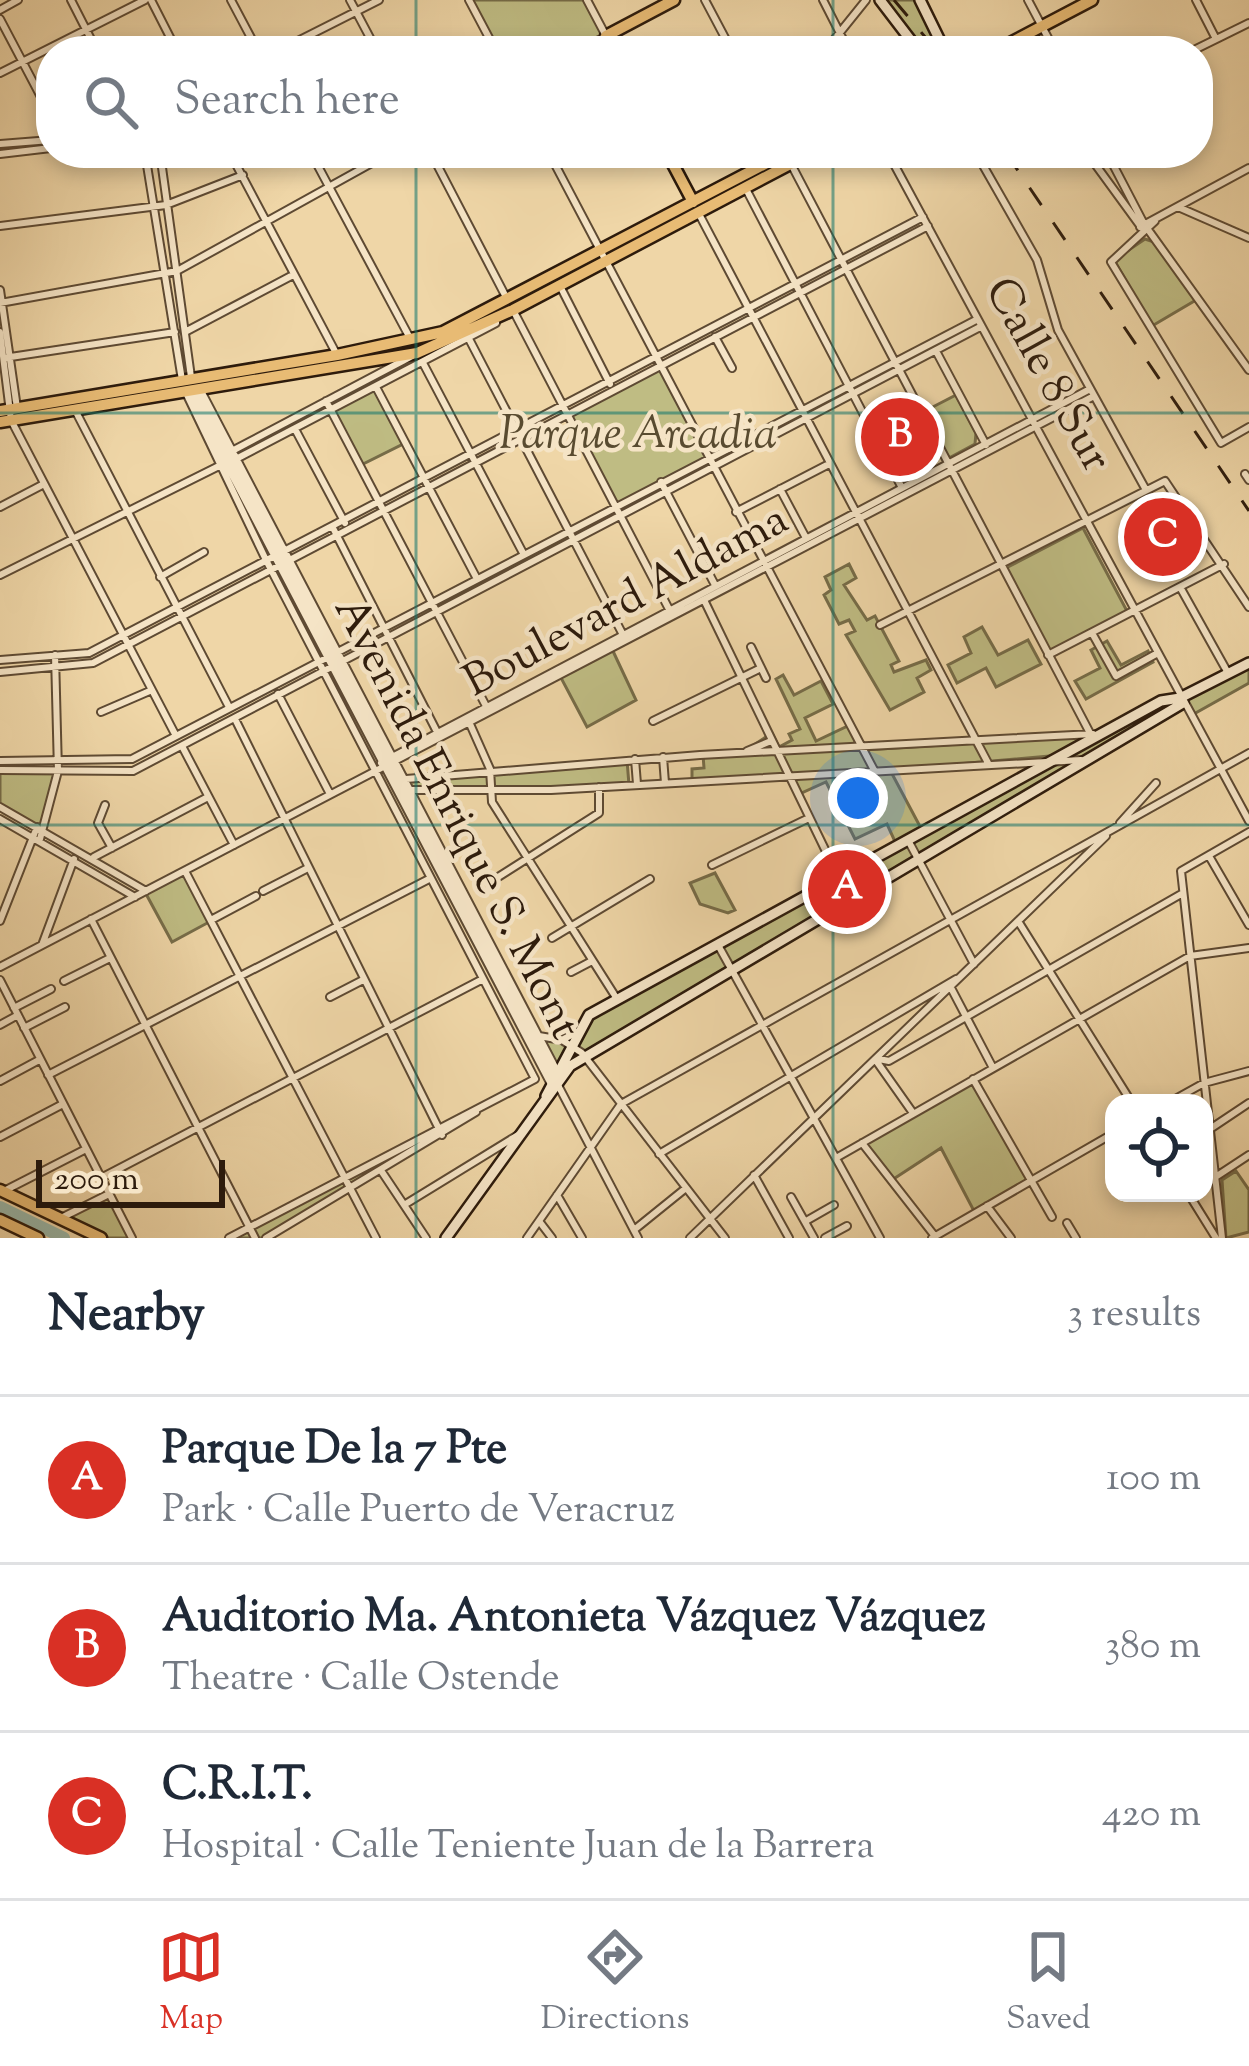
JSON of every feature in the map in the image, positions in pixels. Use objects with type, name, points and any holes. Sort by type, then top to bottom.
[{"type":"main road","points":[[608,36],[674,0]]},
{"type":"main road","points":[[880,0],[908,36]]},
{"type":"main road","points":[[920,0],[938,36]]},
{"type":"main road","points":[[1023,36],[1092,0]]},
{"type":"main road","points":[[675,168],[695,207]]},
{"type":"main road","points":[[10,417],[417,352],[512,308],[765,168]]},
{"type":"main road","points":[[695,207],[745,187],[771,168]]},
{"type":"main road","points":[[10,417],[75,410],[337,356],[417,352],[443,332],[512,308]]},
{"type":"main road","points":[[550,1080],[585,1055],[1093,761],[1181,700],[1249,663]]},
{"type":"main road","points":[[446,1238],[520,1134],[566,1043],[590,1015],[1065,758],[1161,701],[1181,700]]},
{"type":"main road","points":[[2,1191],[101,1238]]},
{"type":"main road","points":[[0,1220],[31,1237]]},
{"type":"street","points":[[18,0],[0,15],[36,88]]},
{"type":"street","points":[[70,0],[89,36]]},
{"type":"street","points":[[74,36],[148,0],[168,36]]},
{"type":"street","points":[[231,0],[250,36]]},
{"type":"street","points":[[350,0],[369,36]]},
{"type":"street","points":[[308,36],[379,0]]},
{"type":"street","points":[[469,0],[488,36]]},
{"type":"street","points":[[587,0],[605,36]]},
{"type":"street","points":[[705,0],[724,36]]},
{"type":"street","points":[[823,0],[842,36]]},
{"type":"street","points":[[838,36],[866,0]]},
{"type":"street","points":[[1028,0],[1047,36]]},
{"type":"street","points":[[1196,0],[1216,39]]},
{"type":"street","points":[[1213,40],[1249,23]]},
{"type":"street","points":[[0,73],[36,55]]},
{"type":"street","points":[[0,144],[36,144]]},
{"type":"street","points":[[0,154],[36,147]]},
{"type":"street","points":[[48,1075],[433,875],[386,764],[191,386],[175,332],[148,168]]},
{"type":"street","points":[[162,168],[185,332],[191,386],[188,403],[229,458],[330,660],[539,1036],[550,1080],[636,1234],[686,1188]]},
{"type":"street","points":[[239,168],[337,356]]},
{"type":"street","points":[[319,168],[528,563]]},
{"type":"street","points":[[1,303],[177,271],[362,168]]},
{"type":"street","points":[[439,168],[671,613]]},
{"type":"street","points":[[557,168],[874,770]]},
{"type":"street","points":[[793,168],[1091,735]]},
{"type":"street","name":"Calle 8 Sur","points":[[896,168],[1249,820]]},
{"type":"street","points":[[985,168],[1037,260],[1058,330],[1146,490]]},
{"type":"street","points":[[1099,168],[1249,370]]},
{"type":"street","points":[[1115,168],[1146,229]]},
{"type":"street","points":[[1249,168],[1155,221],[1112,258],[1221,442],[1249,427]]},
{"type":"street","points":[[0,226],[166,206],[243,175]]},
{"type":"street","points":[[745,187],[904,491]]},
{"type":"street","points":[[695,207],[988,763]]},
{"type":"street","points":[[1178,207],[1249,238]]},
{"type":"street","points":[[473,458],[517,429],[923,217]]},
{"type":"street","points":[[0,672],[93,663],[334,530],[928,226]]},
{"type":"street","points":[[185,332],[295,274]]},
{"type":"street","points":[[558,280],[614,390]]},
{"type":"street","points":[[0,290],[10,417],[234,845]]},
{"type":"street","points":[[0,575],[373,382],[417,352],[468,338],[512,308]]},
{"type":"street","points":[[0,765],[133,771],[386,630],[484,586],[978,324]]},
{"type":"street","points":[[0,332],[7,358]]},
{"type":"street","points":[[7,358],[175,332]]},
{"type":"street","points":[[715,337],[732,368]]},
{"type":"street","points":[[468,338],[624,638]]},
{"type":"street","points":[[934,346],[987,448]]},
{"type":"street","points":[[373,382],[484,586]]},
{"type":"street","points":[[432,607],[477,578],[707,458],[849,390]]},
{"type":"street","name":"Boulevard Aldama","points":[[0,968],[1092,392]]},
{"type":"street","points":[[328,405],[487,709]]},
{"type":"street","points":[[75,410],[235,718],[440,1131]]},
{"type":"street","points":[[293,424],[346,524]]},
{"type":"street","points":[[736,512],[830,464]]},
{"type":"street","points":[[880,625],[1165,481],[1249,607]]},
{"type":"street","points":[[661,482],[717,589]]},
{"type":"street","points":[[0,507],[44,484]]},
{"type":"street","points":[[780,489],[806,538]]},
{"type":"street","name":"Boulevard Aldama","points":[[765,564],[806,538],[857,516]]},
{"type":"street","points":[[334,530],[439,734]]},
{"type":"street","points":[[160,577],[204,552]]},
{"type":"street","points":[[0,660],[89,653],[279,560]]},
{"type":"street","points":[[1048,655],[1224,564]]},
{"type":"street","points":[[1180,587],[1228,674]]},
{"type":"street","name":"Boulevard Aldama","points":[[671,613],[704,601],[717,589]]},
{"type":"street","points":[[704,601],[850,901]]},
{"type":"street","points":[[1092,633],[1116,676],[1156,654]]},
{"type":"street","points":[[751,647],[766,678]]},
{"type":"street","points":[[0,921],[38,833],[58,771],[56,656]]},
{"type":"street","points":[[653,721],[761,668]]},
{"type":"street","points":[[100,712],[152,690]]},
{"type":"street","points":[[0,765],[132,759],[276,690]]},
{"type":"street","points":[[276,690],[331,795]]},
{"type":"street","points":[[468,719],[490,769],[490,793],[617,999]]},
{"type":"street","points":[[396,778],[1091,735],[1115,729],[1123,741]]},
{"type":"street","points":[[744,753],[771,741]]},
{"type":"street","points":[[527,1238],[621,1104],[1249,753]]},
{"type":"street","points":[[663,758],[665,783]]},
{"type":"street","points":[[403,791],[490,793],[1065,758],[1093,761]]},
{"type":"street","points":[[635,760],[637,784]]},
{"type":"street","name":"Avenida Enrique S. Mont","points":[[386,764],[550,1080]]},
{"type":"street","points":[[659,1154],[789,1073],[950,985],[1156,783]]},
{"type":"street","points":[[494,879],[599,814],[599,787]]},
{"type":"street","name":"Avenida Enrique S. Mont","points":[[403,791],[433,875],[516,1033],[550,1080]]},
{"type":"street","points":[[94,857],[209,797]]},
{"type":"street","points":[[105,805],[98,823],[112,848]]},
{"type":"street","points":[[0,807],[135,897]]},
{"type":"street","points":[[712,865],[808,818]]},
{"type":"street","points":[[0,819],[94,857],[146,892]]},
{"type":"street","points":[[1205,1094],[1181,871],[1249,832]]},
{"type":"street","points":[[909,842],[974,964]]},
{"type":"street","points":[[1209,855],[1249,925]]},
{"type":"street","points":[[42,945],[74,859]]},
{"type":"street","points":[[211,920],[306,869]]},
{"type":"street","points":[[185,871],[376,1238]]},
{"type":"street","points":[[552,938],[650,879]]},
{"type":"street","points":[[878,1060],[889,1060],[966,1018],[1184,893]]},
{"type":"street","points":[[91,920],[255,1238]]},
{"type":"street","points":[[1018,921],[1126,1094]]},
{"type":"street","points":[[718,945],[880,1238]]},
{"type":"street","points":[[836,1158],[1190,956],[1249,948]]},
{"type":"street","points":[[64,981],[110,958]]},
{"type":"street","points":[[572,972],[592,961]]},
{"type":"street","points":[[101,1178],[486,977]]},
{"type":"street","points":[[0,980],[132,1238]]},
{"type":"street","points":[[330,997],[363,980]]},
{"type":"street","points":[[950,985],[993,1068]]},
{"type":"street","points":[[690,1238],[950,985]]},
{"type":"street","points":[[0,1024],[51,989]]},
{"type":"street","points":[[25,1028],[65,1007]]},
{"type":"street","points":[[539,1036],[566,1043],[585,1055],[725,1238]]},
{"type":"street","points":[[0,1081],[40,1059]]},
{"type":"street","points":[[878,1060],[914,1113]]},
{"type":"street","points":[[1184,1094],[1204,1083],[1249,1071]]},
{"type":"street","points":[[973,1078],[1052,1217]]},
{"type":"street","points":[[266,1238],[382,1172],[488,1103],[550,1080]]},
{"type":"street","points":[[1213,1127],[1249,1103]]},
{"type":"street","points":[[0,1137],[64,1104]]},
{"type":"street","points":[[229,1238],[388,1153],[440,1131]]},
{"type":"street","points":[[404,1205],[520,1134]]},
{"type":"street","points":[[862,1143],[933,1237],[1105,1138]]},
{"type":"street","points":[[2,1191],[86,1149]]},
{"type":"street","points":[[1213,1149],[1219,1238]]},
{"type":"street","points":[[388,1153],[395,1164]]},
{"type":"street","points":[[1217,1176],[1249,1155]]},
{"type":"street","points":[[382,1172],[426,1238]]},
{"type":"street","points":[[754,1175],[789,1238]]},
{"type":"street","points":[[60,1219],[109,1194]]},
{"type":"street","points":[[557,1195],[582,1238]]},
{"type":"street","points":[[791,1197],[814,1238]]},
{"type":"street","points":[[1194,1202],[1219,1238]]},
{"type":"street","points":[[805,1221],[834,1205]]},
{"type":"street","points":[[987,1207],[1011,1238]]},
{"type":"street","points":[[539,1221],[551,1238]]},
{"type":"street","points":[[1066,1223],[1076,1238]]},
{"type":"street","points":[[825,1238],[847,1226]]},
{"type":"green space","points":[[469,0],[587,0],[606,36],[488,36]]},
{"type":"green space","points":[[883,0],[916,0],[933,36],[910,36]]},
{"type":"green space","points":[[1145,239],[1157,243],[1196,300],[1152,326],[1114,260]]},
{"type":"green space","name":"Parque Arcadia","points":[[660,366],[708,458],[615,506],[568,414]]},
{"type":"green space","points":[[375,386],[405,443],[359,466],[330,410]]},
{"type":"green space","points":[[956,395],[976,433],[975,444],[949,458],[923,412]]},
{"type":"green space","points":[[1083,528],[1127,611],[1049,652],[1006,568]]},
{"type":"green space","points":[[849,564],[856,578],[844,585],[867,620],[875,616],[899,661],[891,665],[894,672],[926,660],[931,670],[917,678],[924,692],[890,710],[846,635],[855,631],[849,620],[839,624],[824,595],[831,590],[825,577]]},
{"type":"green space","points":[[982,627],[998,655],[1028,640],[1041,664],[996,687],[986,668],[957,683],[948,665],[971,653],[964,637]]},
{"type":"green space","points":[[1107,641],[1121,665],[1148,651],[1153,662],[1086,699],[1075,681],[1100,668],[1091,650]]},
{"type":"green space","points":[[612,649],[636,700],[587,727],[560,676]]},
{"type":"green space","points":[[1249,664],[1249,683],[1192,715],[1182,699]]},
{"type":"green space","points":[[783,675],[794,695],[821,681],[833,704],[805,718],[816,741],[852,724],[865,750],[1086,736],[1161,702],[1181,703],[584,1055],[557,1084],[539,1036],[571,1037],[586,1018],[898,848],[887,824],[855,839],[826,782],[797,795],[787,775],[692,781],[692,769],[704,768],[703,755],[743,752],[772,733],[779,747],[792,740],[789,734],[800,729],[776,679]],"holes":[[[1072,754],[924,834],[890,770]]]},
{"type":"green space","points":[[627,760],[629,785],[410,790],[405,779]]},
{"type":"green space","points":[[0,770],[58,771],[42,830],[0,807]]},
{"type":"green space","points":[[185,871],[211,921],[172,942],[145,892]]},
{"type":"green space","points":[[715,873],[735,910],[728,913],[700,904],[690,883]]},
{"type":"green space","points":[[973,1079],[1030,1181],[975,1213],[941,1148],[892,1180],[863,1143]]},
{"type":"green space","points":[[488,1103],[266,1238],[229,1238]]},
{"type":"green space","points":[[1236,1171],[1249,1190],[1249,1232],[1226,1238],[1222,1180]]},
{"type":"green space","points":[[109,1194],[132,1238],[101,1238],[60,1218]]},
{"type":"waterway","points":[[0,1207],[64,1238]]},
{"type":"railway","points":[[894,0],[924,36]]},
{"type":"railway","points":[[1016,168],[1249,511]]},
{"type":"place","name":"Auditorio Ma. Antonieta Vázquez Vázquez","points":[[900,437]]},
{"type":"place","name":"C.R.I.T.","points":[[1163,537]]},
{"type":"place","name":"Parque De la 7 Pte","points":[[847,889]]}]
